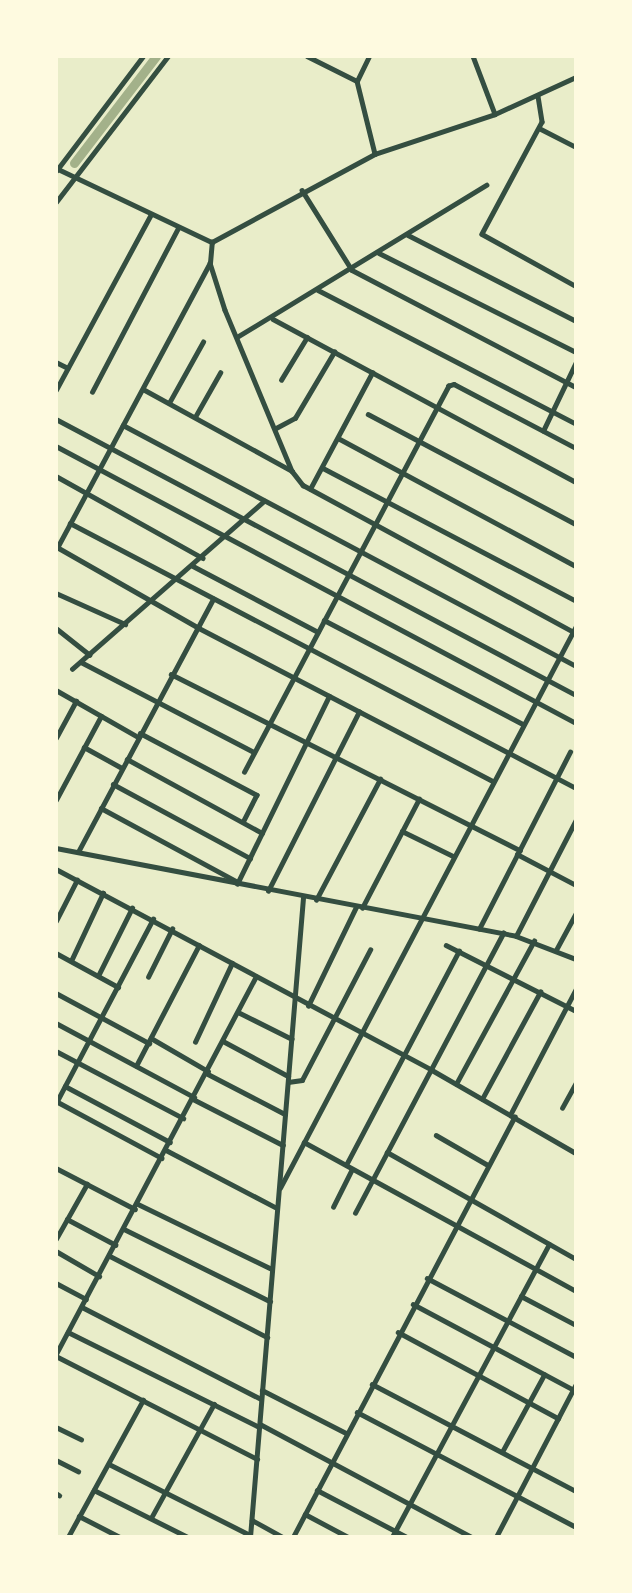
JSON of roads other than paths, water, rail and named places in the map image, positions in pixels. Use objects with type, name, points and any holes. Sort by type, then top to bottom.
[{"type":"street","points":[[143,56],[57,169],[150,216],[212,242]]},
{"type":"street","points":[[56,202],[78,178],[168,56]]},
{"type":"street","points":[[307,56],[357,81]]},
{"type":"street","points":[[368,56],[357,81],[375,154]]},
{"type":"street","points":[[473,56],[495,114]]},
{"type":"street","points":[[212,242],[302,190],[375,154],[495,114],[576,77]]},
{"type":"street","points":[[538,96],[543,111],[538,128],[482,234],[576,286]]},
{"type":"street","points":[[538,128],[576,147]]},
{"type":"street","points":[[568,143],[576,140]]},
{"type":"street","points":[[237,337],[273,319],[486,185]]},
{"type":"street","points":[[302,190],[352,270],[576,387]]},
{"type":"street","points":[[56,390],[150,216]]},
{"type":"street","points":[[92,392],[178,228]]},
{"type":"street","points":[[408,235],[576,321]]},
{"type":"street","points":[[212,242],[210,263],[57,548],[197,627],[493,781]]},
{"type":"street","points":[[379,252],[576,352]]},
{"type":"street","points":[[210,263],[237,337],[276,428],[292,471]]},
{"type":"street","points":[[318,290],[576,424]]},
{"type":"street","points":[[273,319],[576,482]]},
{"type":"street","points":[[281,380],[306,337]]},
{"type":"street","points":[[169,403],[203,342]]},
{"type":"street","points":[[276,428],[295,418],[334,352]]},
{"type":"street","points":[[56,362],[68,368]]},
{"type":"street","points":[[543,431],[576,362]]},
{"type":"street","points":[[195,417],[220,373]]},
{"type":"street","points":[[310,489],[323,468],[372,373]]},
{"type":"street","points":[[244,772],[436,407],[454,384],[576,448]]},
{"type":"street","points":[[143,389],[292,471],[310,489],[574,632]]},
{"type":"street","points":[[368,414],[576,524]]},
{"type":"street","points":[[56,419],[576,696]]},
{"type":"street","points":[[123,425],[360,553],[576,666]]},
{"type":"street","points":[[338,438],[576,566]]},
{"type":"street","points":[[56,446],[576,723]]},
{"type":"street","points":[[323,468],[576,601]]},
{"type":"street","points":[[56,476],[203,558]]},
{"type":"street","points":[[72,669],[203,558],[223,535],[264,501]]},
{"type":"street","points":[[70,523],[308,650],[576,788]]},
{"type":"street","points":[[193,566],[318,632]]},
{"type":"street","points":[[56,593],[125,624]]},
{"type":"street","points":[[78,852],[171,674],[213,599]]},
{"type":"street","points":[[324,620],[523,724]]},
{"type":"street","points":[[279,1189],[362,1033],[420,918],[576,626]]},
{"type":"street","points":[[56,628],[90,655]]},
{"type":"street","points":[[81,662],[156,703],[254,752]]},
{"type":"street","points":[[171,674],[470,824],[519,852],[549,872],[576,885]]},
{"type":"street","points":[[56,690],[101,716],[257,795],[243,822]]},
{"type":"street","points":[[238,883],[329,696]]},
{"type":"street","points":[[56,738],[76,701]]},
{"type":"street","points":[[268,891],[359,712]]},
{"type":"street","points":[[56,800],[101,716]]},
{"type":"street","points":[[84,748],[122,768]]},
{"type":"street","points":[[479,929],[570,752]]},
{"type":"street","points":[[127,759],[262,833]]},
{"type":"street","points":[[316,900],[380,779]]},
{"type":"street","points":[[114,784],[250,858]]},
{"type":"street","points":[[308,1006],[419,799]]},
{"type":"street","points":[[101,808],[238,883]]},
{"type":"street","points":[[516,936],[576,820]]},
{"type":"street","points":[[402,831],[453,856]]},
{"type":"street","points":[[56,848],[238,883],[304,898],[503,933],[534,942],[576,959]]},
{"type":"street","points":[[56,869],[172,929],[308,1006],[432,1070],[576,1154]]},
{"type":"street","points":[[56,920],[77,880]]},
{"type":"street","points":[[71,961],[103,893]]},
{"type":"street","points":[[109,1464],[250,1536],[304,898]]},
{"type":"street","points":[[98,976],[132,908]]},
{"type":"street","points":[[556,950],[576,913]]},
{"type":"street","points":[[153,919],[103,1018],[57,1101],[162,1158]]},
{"type":"street","points":[[148,978],[172,929]]},
{"type":"street","points":[[355,1213],[503,933]]},
{"type":"street","points":[[456,1084],[515,980],[534,942]]},
{"type":"street","points":[[136,1066],[199,944]]},
{"type":"street","points":[[446,945],[576,1011]]},
{"type":"street","points":[[288,1082],[302,1080],[370,950]]},
{"type":"street","points":[[346,1166],[459,952]]},
{"type":"street","points":[[56,953],[118,987]]},
{"type":"street","points":[[195,1042],[232,963]]},
{"type":"street","points":[[256,978],[116,1246],[56,1355],[257,1459]]},
{"type":"street","points":[[293,1537],[398,1332],[488,1165],[576,989]]},
{"type":"street","points":[[482,1099],[540,992]]},
{"type":"street","points":[[56,993],[150,1040],[285,1114]]},
{"type":"street","points":[[238,1012],[292,1039]]},
{"type":"street","points":[[56,1023],[283,1145]]},
{"type":"street","points":[[223,1041],[288,1076]]},
{"type":"street","points":[[56,1051],[183,1118]]},
{"type":"street","points":[[562,1108],[576,1082]]},
{"type":"street","points":[[65,1086],[170,1142]]},
{"type":"street","points":[[436,1135],[488,1165]]},
{"type":"street","points":[[304,1142],[576,1292]]},
{"type":"street","points":[[166,1150],[277,1208]]},
{"type":"street","points":[[387,1152],[576,1259]]},
{"type":"street","points":[[333,1207],[352,1169]]},
{"type":"street","points":[[57,1170],[135,1209]]},
{"type":"street","points":[[56,1239],[86,1184]]},
{"type":"street","points":[[138,1204],[272,1269]]},
{"type":"street","points":[[67,1219],[116,1246]]},
{"type":"street","points":[[124,1229],[270,1301]]},
{"type":"street","points":[[392,1537],[549,1244]]},
{"type":"street","points":[[56,1251],[99,1276]]},
{"type":"street","points":[[110,1256],[267,1337]]},
{"type":"street","points":[[427,1278],[507,1322],[576,1356]]},
{"type":"street","points":[[56,1283],[86,1299]]},
{"type":"street","points":[[521,1296],[576,1326]]},
{"type":"street","points":[[413,1304],[574,1390]]},
{"type":"street","points":[[82,1307],[262,1399]]},
{"type":"street","points":[[68,1332],[332,1461],[472,1537]]},
{"type":"street","points":[[398,1332],[558,1418]]},
{"type":"street","points":[[502,1452],[544,1374]]},
{"type":"street","points":[[372,1384],[576,1491]]},
{"type":"street","points":[[496,1537],[576,1384]]},
{"type":"street","points":[[262,1390],[346,1434]]},
{"type":"street","points":[[68,1537],[143,1400]]},
{"type":"street","points":[[150,1518],[214,1404]]},
{"type":"street","points":[[357,1412],[576,1527]]},
{"type":"street","points":[[56,1427],[81,1439]]},
{"type":"street","points":[[56,1460],[78,1471]]},
{"type":"street","points":[[94,1490],[188,1537]]},
{"type":"street","points":[[317,1490],[407,1537]]},
{"type":"street","points":[[305,1514],[348,1537]]},
{"type":"street","points":[[80,1516],[120,1537]]},
{"type":"street","points":[[252,1520],[283,1537]]},
{"type":"waterway","points":[[74,163],[156,56]]}]
